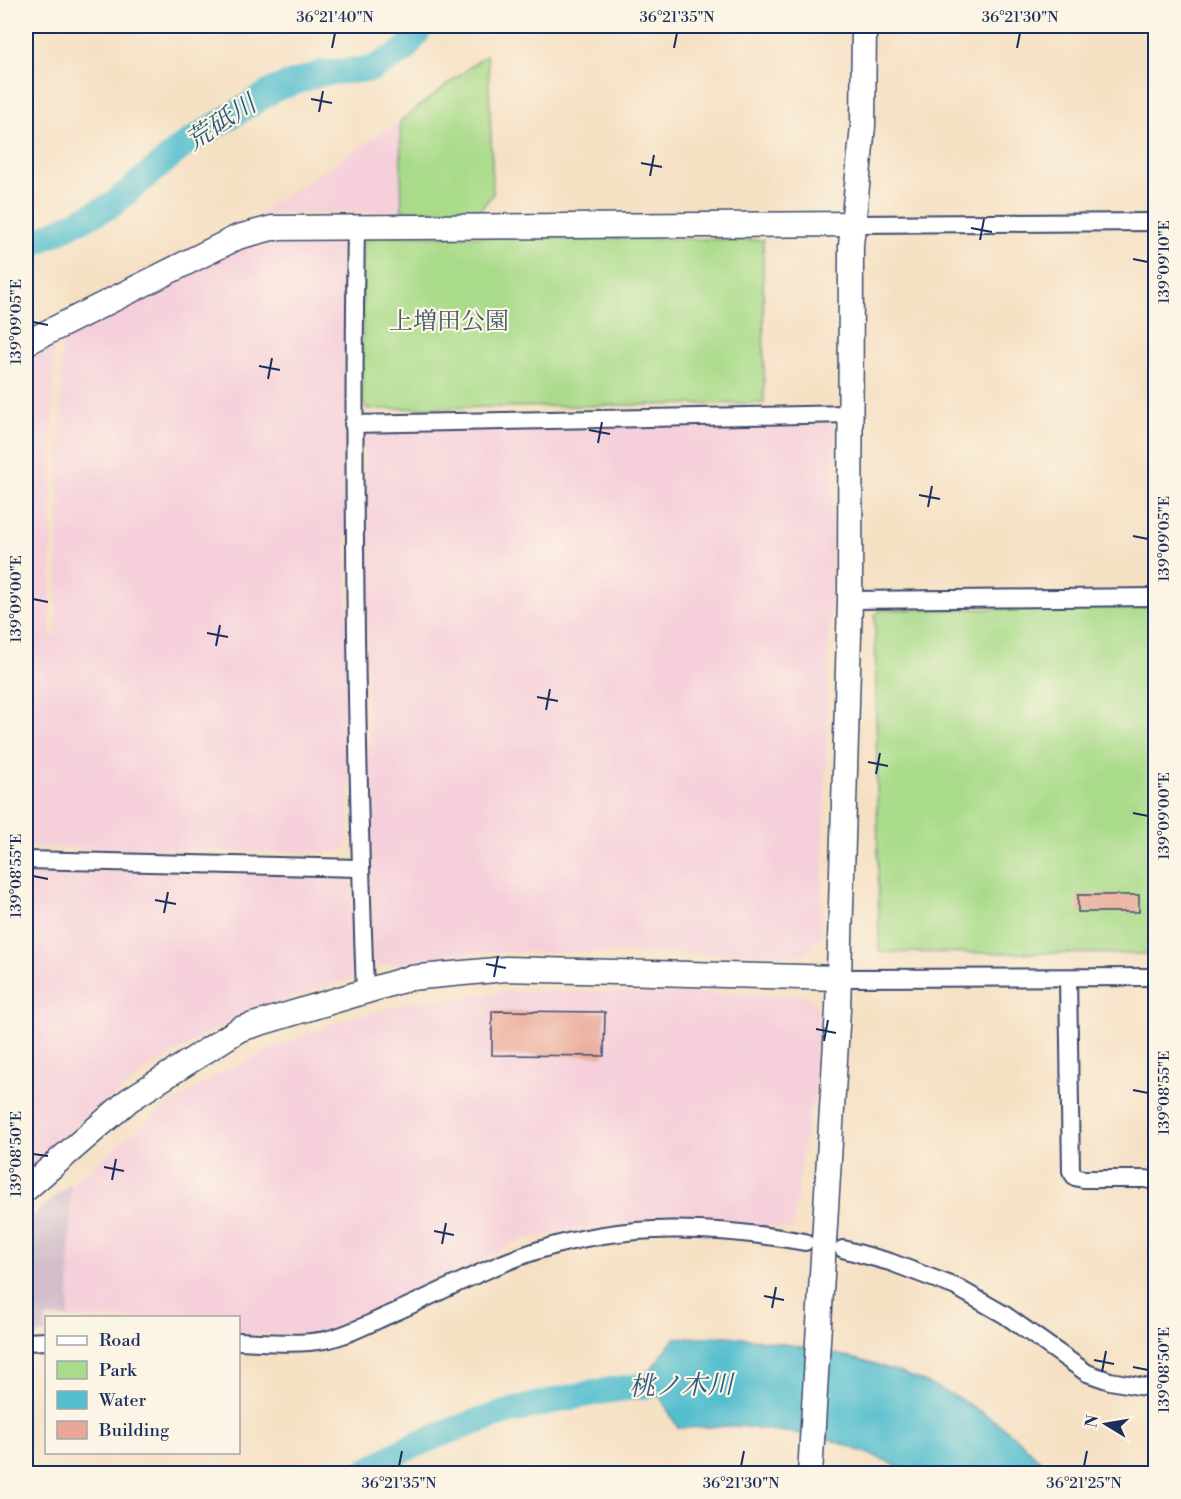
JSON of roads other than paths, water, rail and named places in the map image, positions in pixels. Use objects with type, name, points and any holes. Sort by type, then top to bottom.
[{"type":"street","points":[[810,1473],[839,978],[850,600],[853,224],[863,126],[864,26]]},
{"type":"street","points":[[26,343],[253,231],[272,228],[1155,222]]},
{"type":"street","points":[[356,227],[353,424],[359,868],[365,992]]},
{"type":"street","points":[[353,424],[850,414]]},
{"type":"street","points":[[850,600],[1155,597]]},
{"type":"street","points":[[26,860],[359,868]]},
{"type":"street","points":[[26,1189],[129,1100],[240,1029],[410,978],[506,969],[839,978],[1155,977]]},
{"type":"street","points":[[1068,978],[1071,1171],[1075,1176],[1083,1179],[1146,1179],[1155,1182]]},
{"type":"street","points":[[240,1341],[314,1341],[345,1334],[498,1266],[538,1251],[592,1237],[696,1228],[748,1232],[805,1242]]},
{"type":"street","points":[[843,1249],[890,1262],[956,1287],[1005,1316],[1087,1373],[1103,1379],[1155,1389]]},
{"type":"street","points":[[26,1342],[45,1341]]},
{"type":"water","points":[[727,1336],[816,1350],[860,1360],[945,1391],[984,1413],[1019,1440],[1050,1473],[909,1473],[887,1461],[824,1437],[739,1426],[678,1428],[647,1374],[675,1338]]},
{"type":"waterway","name":"荒砥川","points":[[26,247],[112,205],[184,145],[275,89],[322,73],[372,69],[404,51],[422,26]]},
{"type":"waterway","name":"桃ノ木川","points":[[362,1474],[415,1445],[515,1410],[618,1389],[688,1381]]},
{"type":"park label","name":"上増田公園","points":[[449,322]]}]
